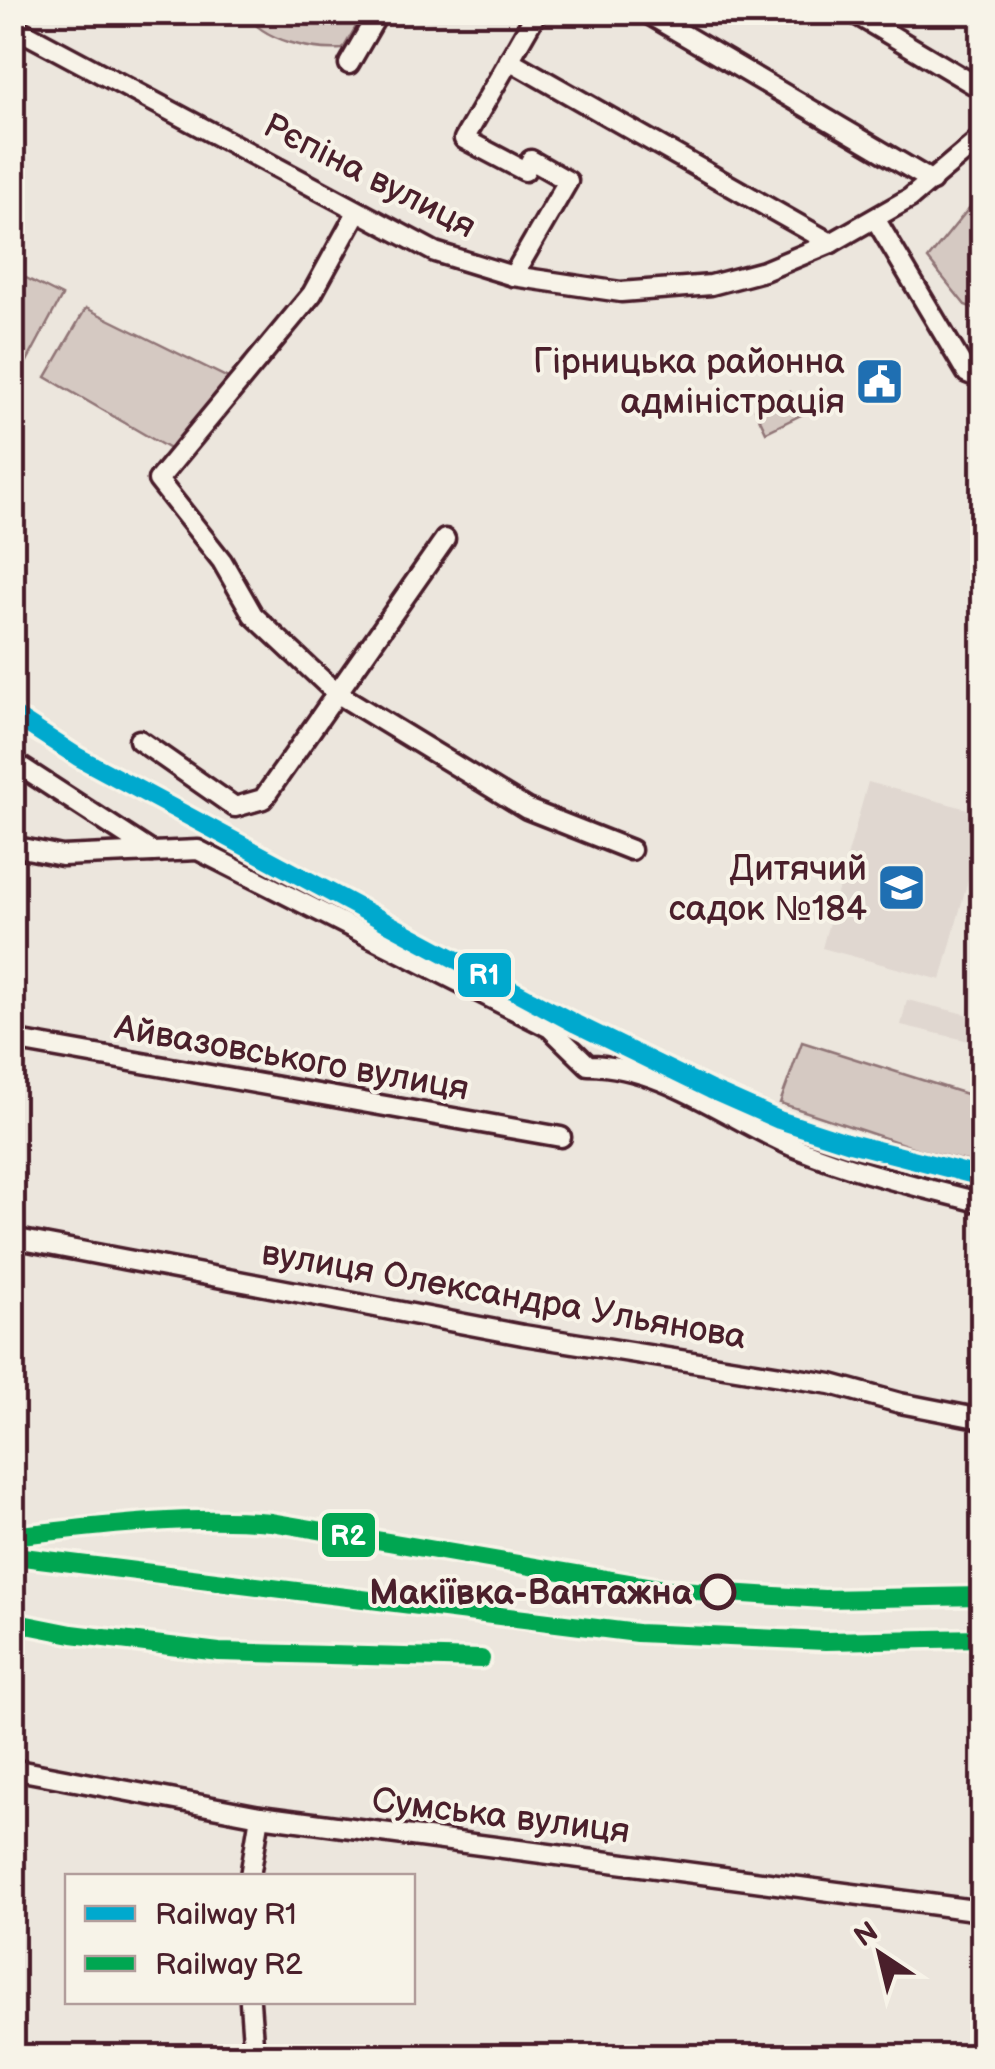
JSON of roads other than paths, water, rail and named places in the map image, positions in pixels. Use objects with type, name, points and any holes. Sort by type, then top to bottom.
[{"type":"street","points":[[349,64],[380,12]]},
{"type":"street","points":[[645,12],[932,181]]},
{"type":"street","points":[[852,12],[973,84]]},
{"type":"street","points":[[513,276],[568,181],[531,160],[525,170],[464,139],[509,60],[528,16]]},
{"type":"street","name":"Рєпіна вулиця","points":[[12,26],[243,146],[435,252],[513,276],[620,292],[711,284],[764,270],[832,243],[876,220],[932,181],[982,138]]},
{"type":"street","points":[[509,60],[832,243]]},
{"type":"street","points":[[357,212],[312,294],[158,480],[222,561],[253,615],[337,694],[527,809],[631,850]]},
{"type":"street","points":[[876,220],[967,373],[982,379]]},
{"type":"street","points":[[139,740],[235,806],[263,799],[445,539]]},
{"type":"street","points":[[12,761],[152,852]]},
{"type":"street","points":[[12,846],[62,856],[198,850],[550,1028],[588,1066],[670,1084],[799,1149],[982,1204]]},
{"type":"street","name":"Айвазовського вулиця","points":[[12,1040],[561,1137]]},
{"type":"street","name":"вулиця Олександра Ульянова","points":[[12,1238],[523,1334],[831,1384],[982,1419]]},
{"type":"street","name":"Сумська вулиця","points":[[12,1769],[260,1816],[982,1912]]},
{"type":"street","points":[[250,1874],[260,1816]]},
{"type":"street","points":[[250,2004],[254,2056]]},
{"type":"rail line","name":"R1","points":[[12,714],[78,757],[576,1024],[711,1090],[779,1120],[850,1143],[982,1177]]},
{"type":"rail line","name":"R2","points":[[12,1536],[110,1525],[239,1520],[271,1522],[665,1589],[824,1599],[982,1596]]},
{"type":"rail line","name":"R2","points":[[23,1557],[637,1633],[825,1641],[982,1638]]},
{"type":"rail line","name":"R2","points":[[12,1622],[72,1634],[219,1652],[481,1659]]},
{"type":"place","name":"Гірницька районна адміністрація","points":[[880,381]]},
{"type":"place","name":"Дитячий садок №184","points":[[902,888]]},
{"type":"place","name":"Макіївка-Вантажна","points":[[718,1592]]}]
